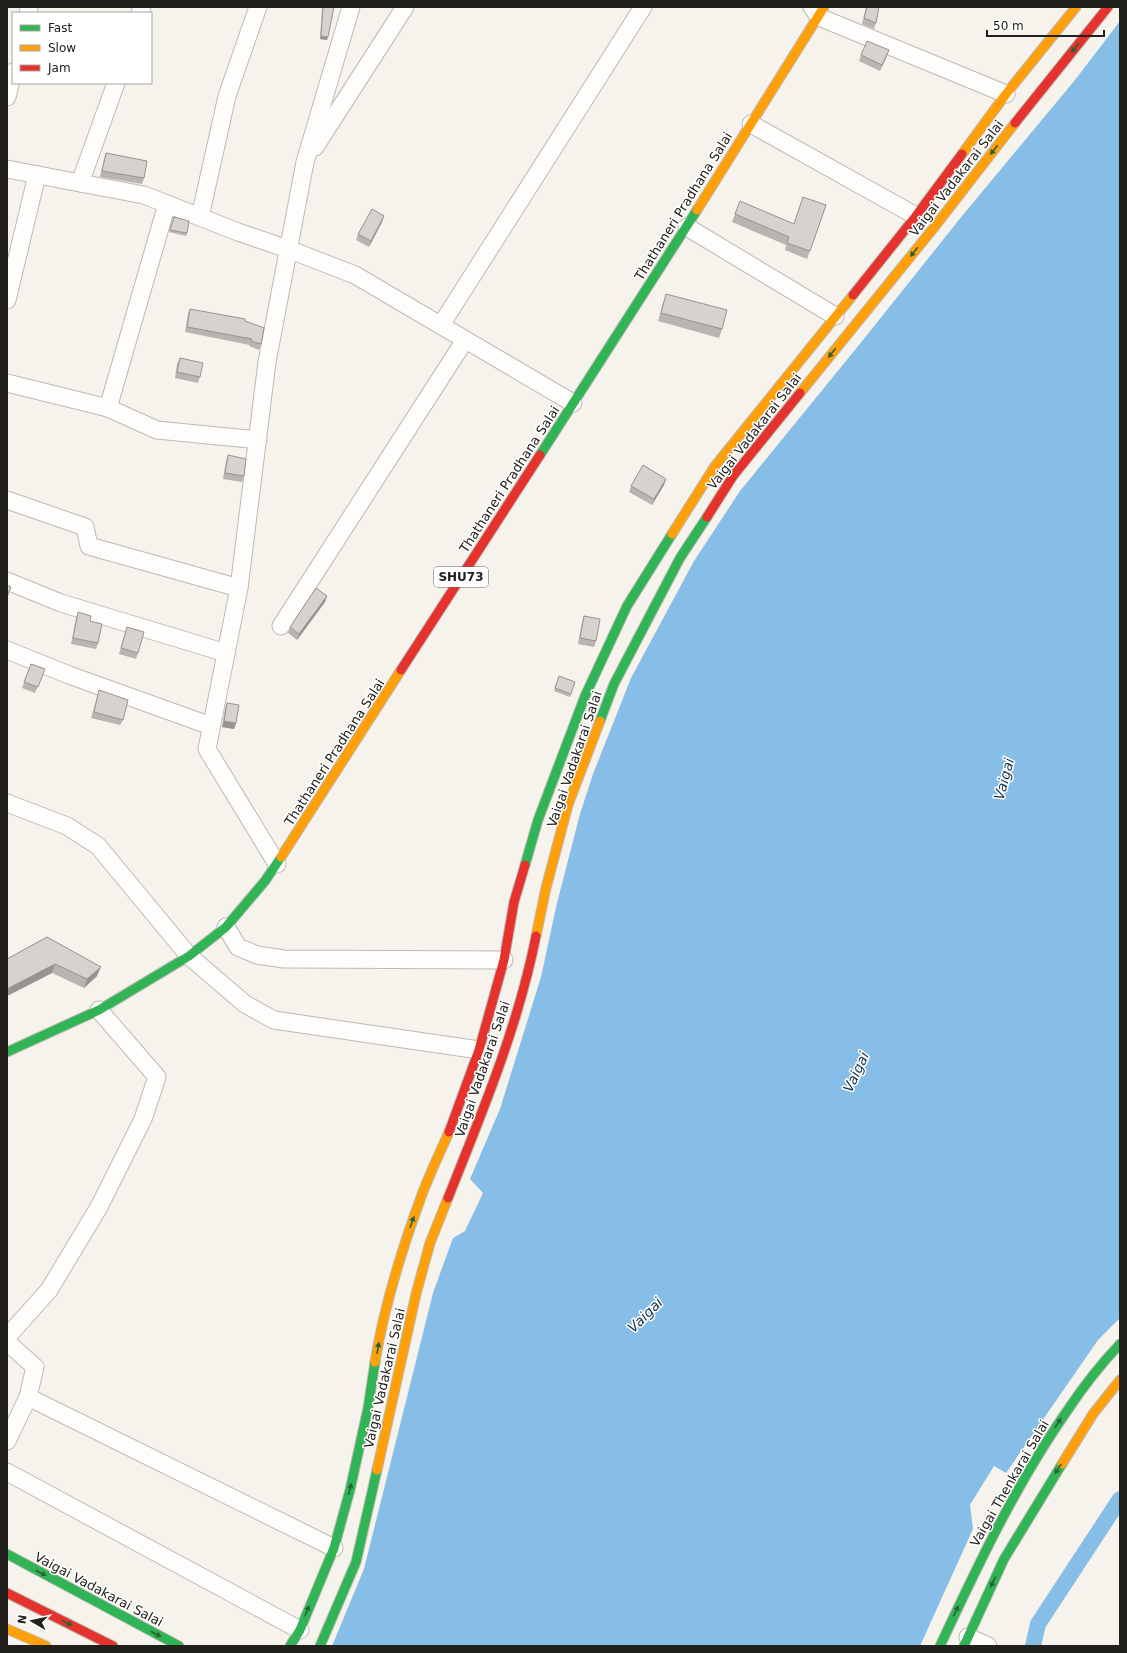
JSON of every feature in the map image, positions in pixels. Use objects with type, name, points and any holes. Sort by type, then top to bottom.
[{"type":"main road","name":"Vaigai Vadakarai Salai","points":[[290,1646],[300,1630],[334,1548],[350,1490],[368,1408],[380,1338],[396,1272],[420,1199],[449,1132],[479,1050],[504,960],[514,902],[538,820],[585,696],[627,606],[715,466],[916,216],[1006,94],[1076,7]]},
{"type":"main road","name":"Vaigai Vadakarai Salai","points":[[320,1646],[356,1562],[416,1294],[430,1243],[492,1089],[529,971],[546,888],[568,805],[614,684],[680,558],[733,476],[936,225],[1018,119],[1108,7]]},
{"type":"main road","name":"Thathaneri Pradhana Salai","points":[[7,1052],[99,1010],[189,956],[226,927],[265,881],[687,227],[751,124],[818,10]]},
{"type":"main road","name":"Vaigai Thenkarai Salai","points":[[940,1646],[996,1527],[1019,1486],[1057,1424],[1103,1361],[1120,1344]]},
{"type":"main road","points":[[966,1642],[1008,1552],[1093,1414],[1120,1380]]},
{"type":"main road","name":"Vaigai Vadakarai Salai","points":[[7,1554],[179,1646]]},
{"type":"main road","points":[[7,1593],[113,1646]]},
{"type":"main road","points":[[7,1629],[46,1646]]},
{"type":"street","points":[[200,217],[227,96],[258,7]]},
{"type":"street","points":[[277,864],[207,749],[239,588],[267,362],[288,249],[305,162],[351,7]]},
{"type":"street","points":[[305,162],[406,7]]},
{"type":"street","points":[[441,326],[643,7]]},
{"type":"street","points":[[818,10],[1006,94]]},
{"type":"street","points":[[7,97],[12,76]]},
{"type":"street","points":[[80,183],[116,84]]},
{"type":"street","points":[[751,124],[916,216]]},
{"type":"street","points":[[7,169],[144,195],[238,232],[288,249],[355,275],[573,403]]},
{"type":"street","points":[[7,300],[37,175]]},
{"type":"street","points":[[108,408],[167,204]]},
{"type":"street","points":[[687,227],[835,316]]},
{"type":"street","points":[[281,626],[465,340]]},
{"type":"street","points":[[7,383],[108,408],[156,430],[258,440]]},
{"type":"street","points":[[7,500],[85,527],[89,546],[239,588]]},
{"type":"street","points":[[7,581],[61,603],[226,653]]},
{"type":"street","points":[[7,650],[70,675],[211,726]]},
{"type":"street","points":[[7,803],[67,826],[98,846],[189,956],[246,1004],[274,1020],[479,1050]]},
{"type":"street","points":[[226,927],[238,947],[257,955],[277,958],[504,960]]},
{"type":"street","points":[[7,1337],[49,1290],[99,1206],[143,1119],[157,1076],[99,1010]]},
{"type":"street","points":[[7,1342],[35,1367],[28,1398],[7,1441]]},
{"type":"street","points":[[28,1398],[334,1548]]},
{"type":"street","points":[[7,1472],[300,1630]]},
{"type":"street","points":[[966,1642],[988,1646]]},
{"type":"water","name":"Vaigai","points":[[1120,21],[1120,1318],[1098,1340],[1006,1473],[994,1466],[970,1505],[973,1529],[920,1646],[332,1646],[364,1569],[433,1293],[453,1238],[465,1231],[483,1193],[470,1179],[500,1109],[541,977],[557,903],[580,814],[593,774],[631,678],[694,561],[740,491],[962,216],[1075,80]]},
{"type":"building","points":[[323,7],[334,7],[328,37],[321,36]]},
{"type":"building","points":[[867,7],[879,7],[876,23],[864,18]]},
{"type":"building","points":[[867,41],[889,50],[882,65],[861,55]]},
{"type":"building","points":[[106,153],[147,161],[144,178],[102,171]]},
{"type":"building","points":[[803,197],[826,205],[810,251],[787,243],[789,237],[735,214],[740,201],[794,224]]},
{"type":"building","points":[[372,209],[384,216],[371,241],[358,234]]},
{"type":"building","points":[[174,217],[189,221],[187,233],[170,230]]},
{"type":"building","points":[[666,294],[727,310],[722,329],[661,313]]},
{"type":"building","points":[[190,309],[245,319],[245,321],[264,328],[261,344],[251,341],[252,339],[187,327]]},
{"type":"building","points":[[180,358],[203,363],[200,377],[177,372]]},
{"type":"building","points":[[228,455],[246,459],[244,476],[225,473]]},
{"type":"building","points":[[643,465],[666,479],[654,499],[631,486]]},
{"type":"building","points":[[7,585],[11,587],[7,597]]},
{"type":"building","points":[[316,588],[327,596],[299,634],[290,627]]},
{"type":"building","points":[[78,612],[91,616],[90,621],[102,624],[98,643],[73,638]]},
{"type":"building","points":[[584,616],[600,619],[596,641],[580,638]]},
{"type":"building","points":[[127,627],[144,632],[138,653],[121,648]]},
{"type":"building","points":[[31,664],[45,669],[38,687],[24,682]]},
{"type":"building","points":[[559,676],[575,682],[571,694],[555,688]]},
{"type":"building","points":[[99,690],[128,700],[123,720],[94,712]]},
{"type":"building","points":[[227,703],[239,705],[236,723],[224,721]]},
{"type":"building","points":[[47,937],[101,967],[87,979],[55,964],[7,989],[7,959]]},
{"type":"waterway","points":[[1033,1646],[1038,1624],[1120,1499]]},
{"type":"traffic: fast","points":[[540,455],[697,210]]},
{"type":"traffic: fast","points":[[600,721],[614,684],[680,558],[707,517]]},
{"type":"traffic: fast","points":[[525,865],[538,820],[585,696],[627,606],[672,534]]},
{"type":"traffic: fast","points":[[7,1052],[99,1010],[189,956],[226,927],[265,881],[281,857]]},
{"type":"traffic: fast","points":[[940,1646],[983,1555],[1031,1467],[1079,1393],[1120,1344]]},
{"type":"traffic: fast","points":[[290,1646],[300,1630],[334,1548],[350,1490],[368,1408],[375,1362]]},
{"type":"traffic: fast","points":[[964,1646],[1004,1559],[1062,1464]]},
{"type":"traffic: fast","points":[[320,1646],[356,1562],[377,1470]]},
{"type":"traffic: fast","points":[[7,1554],[179,1646]]},
{"type":"traffic: slow","points":[[697,210],[824,7]]},
{"type":"traffic: slow","points":[[962,154],[1006,94],[1076,7]]},
{"type":"traffic: slow","points":[[800,393],[936,225],[1015,123]]},
{"type":"traffic: slow","points":[[672,534],[715,466],[853,295]]},
{"type":"traffic: slow","points":[[281,857],[401,670]]},
{"type":"traffic: slow","points":[[536,936],[546,888],[568,805],[600,721]]},
{"type":"traffic: slow","points":[[375,1362],[388,1300],[406,1240],[426,1183],[449,1132]]},
{"type":"traffic: slow","points":[[377,1470],[416,1294],[430,1243],[448,1198]]},
{"type":"traffic: slow","points":[[1062,1464],[1093,1414],[1120,1380]]},
{"type":"traffic: slow","points":[[7,1629],[46,1646]]},
{"type":"traffic: jam","points":[[1015,123],[1108,7]]},
{"type":"traffic: jam","points":[[853,295],[916,216],[962,154]]},
{"type":"traffic: jam","points":[[707,517],[733,476],[800,393]]},
{"type":"traffic: jam","points":[[401,670],[540,455]]},
{"type":"traffic: jam","points":[[449,1132],[479,1050],[504,960],[514,902],[525,865]]},
{"type":"traffic: jam","points":[[448,1198],[498,1069],[519,1003],[536,936]]},
{"type":"traffic: jam","points":[[7,1593],[113,1646]]}]
